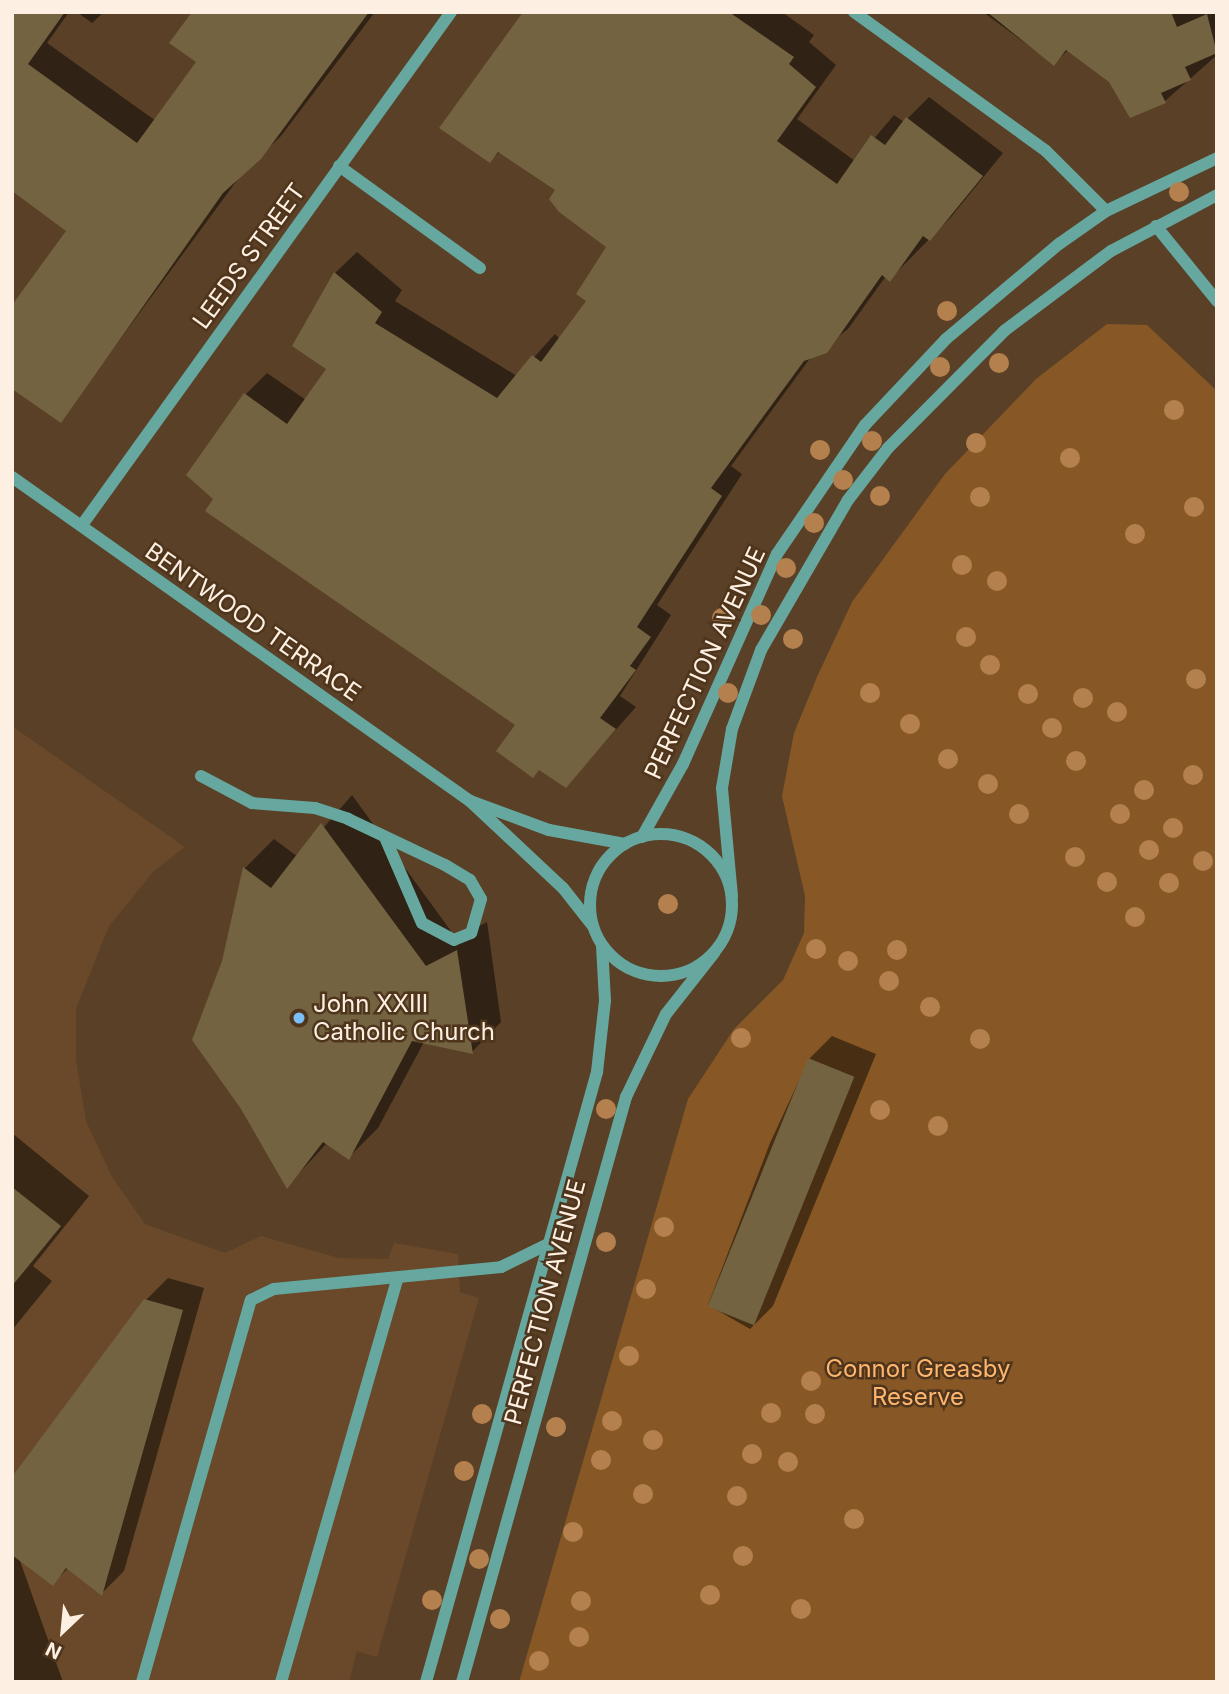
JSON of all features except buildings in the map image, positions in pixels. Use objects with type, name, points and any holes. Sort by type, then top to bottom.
[{"type":"street","name":"LEEDS STREET","points":[[82,526],[451,12]]},
{"type":"street","points":[[854,12],[1046,151],[1106,211]]},
{"type":"street","name":"PERFECTION AVENUE","points":[[642,837],[680,771],[777,554],[837,461],[946,339],[1106,211],[1217,158]]},
{"type":"street","points":[[339,166],[480,268]]},
{"type":"street","name":"PERFECTION AVENUE","points":[[732,896],[722,788],[732,729],[761,650],[848,499],[888,448],[1004,331],[1075,275],[1157,226],[1217,195]]},
{"type":"street","points":[[1157,226],[1217,301]]},
{"type":"street","name":"BENTWOOD TERRACE","points":[[12,477],[470,802],[563,888],[593,926]]},
{"type":"street","points":[[201,776],[228,795],[315,808],[386,840],[470,880],[481,899],[471,933],[454,940],[422,923],[386,840]]},
{"type":"street","name":"BENTWOOD TERRACE","points":[[470,802],[549,830],[625,844]]},
{"type":"street","points":[[662,834],[700,846],[715,860],[732,896],[732,916],[713,953],[698,967],[657,977],[636,972],[602,946],[593,926],[592,886],[610,855],[625,844],[642,837],[662,834]]},
{"type":"street","name":"PERFECTION AVENUE","points":[[426,1682],[597,1072],[604,1011],[602,946]]},
{"type":"street","name":"PERFECTION AVENUE","points":[[462,1682],[626,1097],[666,1014],[713,953]]},
{"type":"street","points":[[142,1682],[251,1300],[274,1289],[397,1280],[500,1267],[550,1243]]},
{"type":"street","points":[[281,1682],[397,1280]]},
{"type":"shaded area","points":[[12,726],[185,847],[154,871],[109,926],[76,1009],[76,1060],[86,1121],[112,1177],[145,1224],[225,1253],[261,1236],[339,1258],[388,1259],[394,1243],[458,1254],[460,1292],[479,1298],[377,1657],[357,1651],[349,1682],[12,1682]]},
{"type":"green space","name":"Connor Greasby Reserve","points":[[1107,324],[1147,325],[1217,391],[1217,1682],[519,1682],[688,1099],[734,1029],[783,980],[804,933],[805,896],[782,796],[794,733],[817,677],[852,602],[945,474],[1036,379]]},
{"type":"place","name":"John XXIII Catholic Church","points":[[299,1018]]}]
